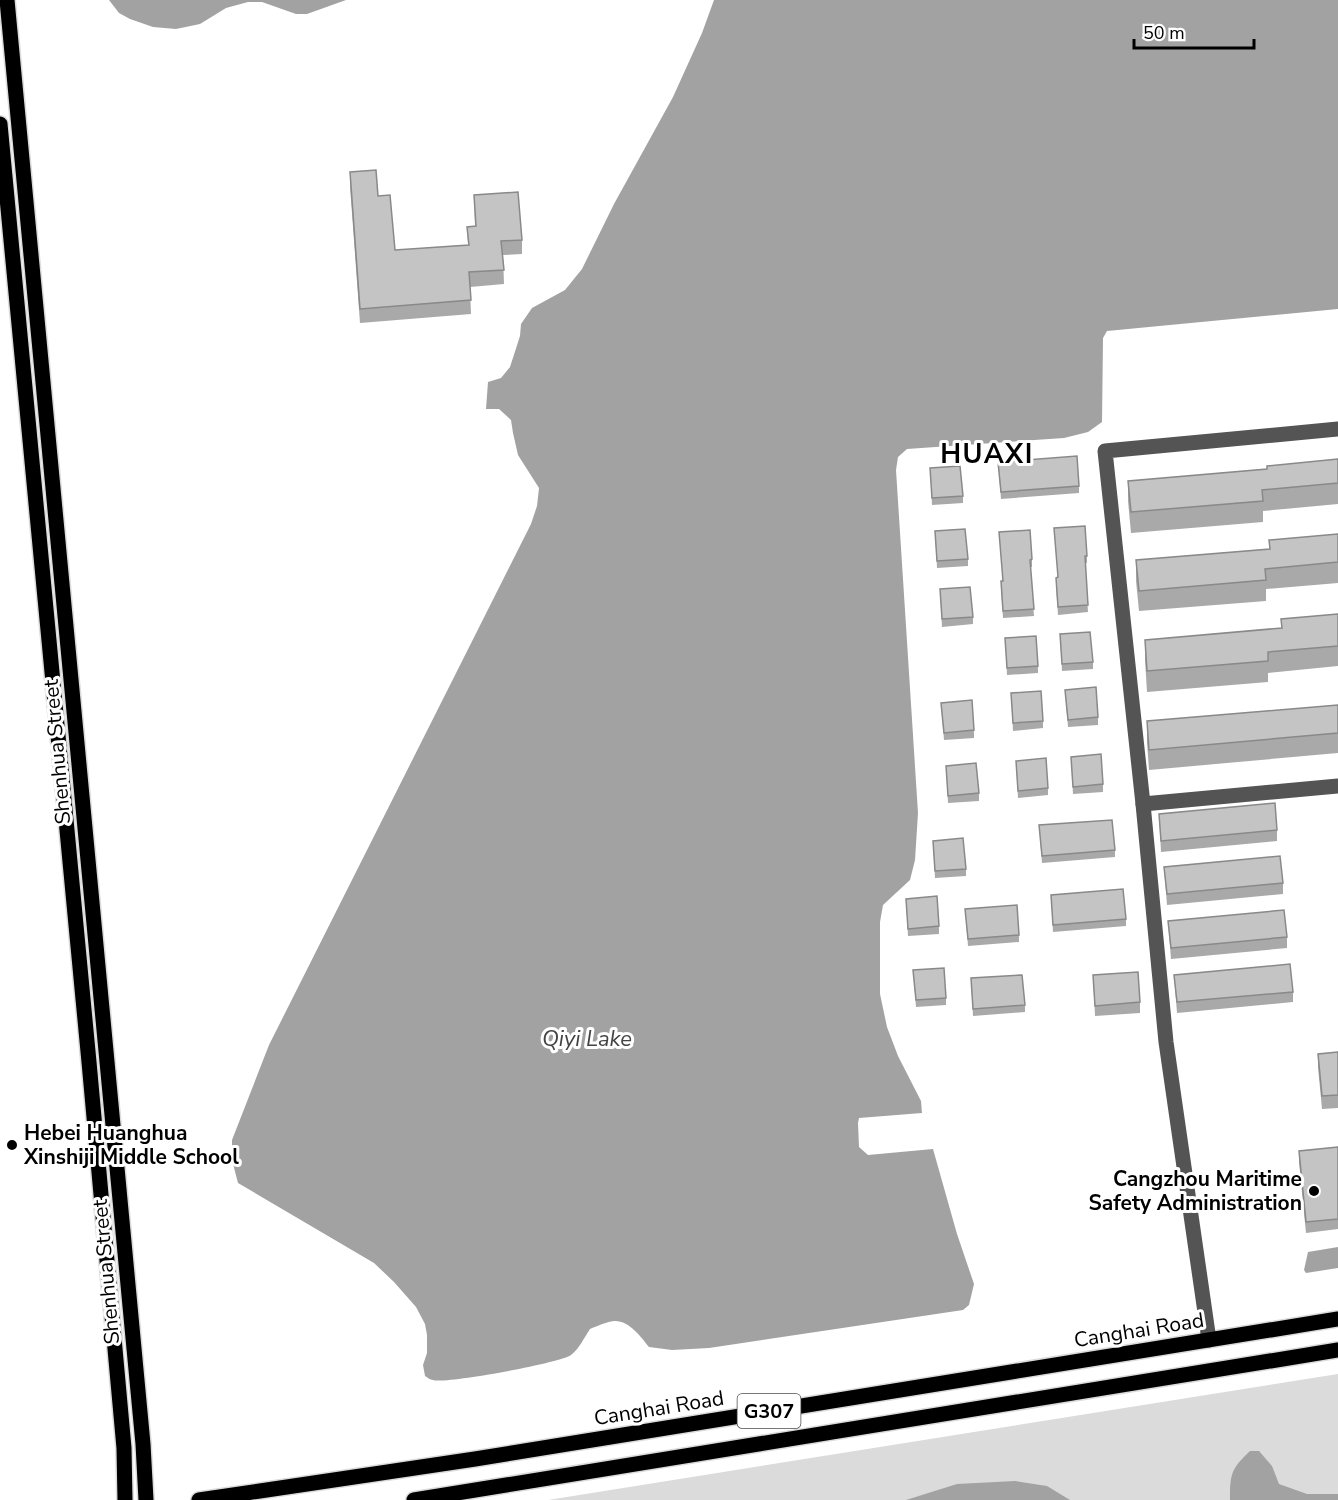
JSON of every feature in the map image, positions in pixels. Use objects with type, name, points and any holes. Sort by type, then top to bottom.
[{"type":"main road","name":"Shenhua Street","points":[[7,0],[142,1432],[146,1500]]},
{"type":"main road","name":"Shenhua Street","points":[[0,124],[3,183],[97,1156],[123,1448],[125,1500]]},
{"type":"main road","name":"Canghai Road","points":[[199,1500],[475,1459],[1338,1319]]},
{"type":"main road","name":"G307","points":[[414,1500],[1338,1350]]},
{"type":"street","points":[[3,183],[24,181]]},
{"type":"street","points":[[1209,1340],[1166,1042],[1105,451],[1338,429]]},
{"type":"street","points":[[1143,804],[1338,786]]},
{"type":"shaded area","points":[[1338,1374],[1338,1500],[548,1500]]},
{"type":"water","points":[[109,0],[346,0],[307,14],[296,14],[262,2],[248,2],[226,8],[200,24],[176,29],[153,27],[130,19],[119,13]]},
{"type":"water","name":"Qiyi Lake","points":[[714,0],[1338,0],[1338,309],[1107,331],[1103,338],[1102,422],[1088,432],[1064,438],[907,449],[898,457],[896,470],[918,813],[915,860],[910,880],[883,905],[880,922],[880,994],[887,1027],[898,1056],[921,1101],[922,1113],[859,1118],[859,1147],[868,1155],[933,1149],[974,1284],[969,1305],[963,1310],[709,1348],[672,1350],[649,1347],[630,1326],[614,1321],[590,1329],[574,1353],[563,1359],[479,1376],[432,1380],[425,1376],[423,1365],[427,1353],[427,1335],[425,1324],[416,1307],[374,1263],[238,1183],[232,1160],[232,1140],[269,1045],[531,524],[537,506],[539,488],[518,455],[511,420],[499,409],[486,409],[488,382],[501,378],[510,367],[520,336],[521,324],[532,308],[565,290],[582,269],[614,204],[673,97]]},
{"type":"water","points":[[1338,1247],[1338,1268],[1306,1273],[1304,1270],[1308,1252]]},
{"type":"water","points":[[1250,1451],[1259,1451],[1272,1466],[1279,1484],[1307,1494],[1338,1494],[1338,1500],[1230,1500],[1233,1472]]},
{"type":"water","points":[[1015,1481],[1047,1486],[1070,1500],[906,1500],[957,1484]]},
{"type":"building","points":[[376,170],[378,196],[390,195],[395,250],[469,245],[467,227],[476,226],[474,195],[518,192],[522,240],[501,241],[504,270],[469,272],[471,300],[360,309],[350,172]]},
{"type":"building","points":[[1077,456],[1079,486],[1001,492],[998,462]]},
{"type":"building","points":[[1338,459],[1338,483],[1262,490],[1263,501],[1131,512],[1128,481],[1267,469],[1267,466]]},
{"type":"building","points":[[960,466],[963,496],[932,498],[930,468]]},
{"type":"building","points":[[1085,526],[1088,605],[1058,607],[1054,528]]},
{"type":"building","points":[[965,529],[968,559],[937,561],[935,531]]},
{"type":"building","points":[[1030,530],[1034,609],[1003,611],[999,532]]},
{"type":"building","points":[[1338,534],[1338,562],[1265,569],[1266,580],[1139,591],[1136,560],[1270,549],[1269,540]]},
{"type":"building","points":[[970,587],[973,617],[942,619],[940,589]]},
{"type":"building","points":[[1338,614],[1338,646],[1268,652],[1268,661],[1147,671],[1145,640],[1282,628],[1281,619]]},
{"type":"building","points":[[1090,632],[1093,662],[1062,664],[1060,634]]},
{"type":"building","points":[[1036,636],[1038,666],[1007,668],[1005,638]]},
{"type":"building","points":[[1096,687],[1098,717],[1068,720],[1065,690]]},
{"type":"building","points":[[1041,691],[1043,721],[1013,723],[1011,693]]},
{"type":"building","points":[[972,700],[974,730],[944,733],[941,703]]},
{"type":"building","points":[[1338,705],[1338,733],[1149,750],[1147,721]]},
{"type":"building","points":[[1101,754],[1103,784],[1073,787],[1071,757]]},
{"type":"building","points":[[1046,758],[1048,788],[1018,791],[1016,761]]},
{"type":"building","points":[[976,763],[979,793],[948,796],[946,766]]},
{"type":"building","points":[[1275,803],[1277,830],[1161,841],[1159,814]]},
{"type":"building","points":[[1112,820],[1115,850],[1042,856],[1039,825]]},
{"type":"building","points":[[963,838],[966,869],[935,871],[933,841]]},
{"type":"building","points":[[1280,856],[1283,883],[1167,894],[1164,867]]},
{"type":"building","points":[[1123,889],[1126,919],[1053,925],[1051,895]]},
{"type":"building","points":[[937,896],[939,926],[908,929],[906,899]]},
{"type":"building","points":[[1017,905],[1019,935],[968,939],[965,909]]},
{"type":"building","points":[[1284,910],[1287,937],[1171,948],[1168,921]]},
{"type":"building","points":[[1290,964],[1293,992],[1177,1002],[1174,975]]},
{"type":"building","points":[[944,968],[946,998],[916,1000],[913,970]]},
{"type":"building","points":[[1138,972],[1140,1002],[1095,1006],[1093,975]]},
{"type":"building","points":[[1022,975],[1025,1005],[973,1009],[971,978]]},
{"type":"building","points":[[1338,1052],[1338,1095],[1322,1096],[1318,1054]]},
{"type":"building","points":[[1338,1147],[1338,1219],[1306,1222],[1299,1151]]},
{"type":"place","name":"Hebei Huanghua Xinshiji Middle School","points":[[12,1145]]},
{"type":"place","name":"Cangzhou Maritime Safety Administration","points":[[1314,1191]]},
{"type":"district","name":"HUAXI","points":[[987,454]]}]
